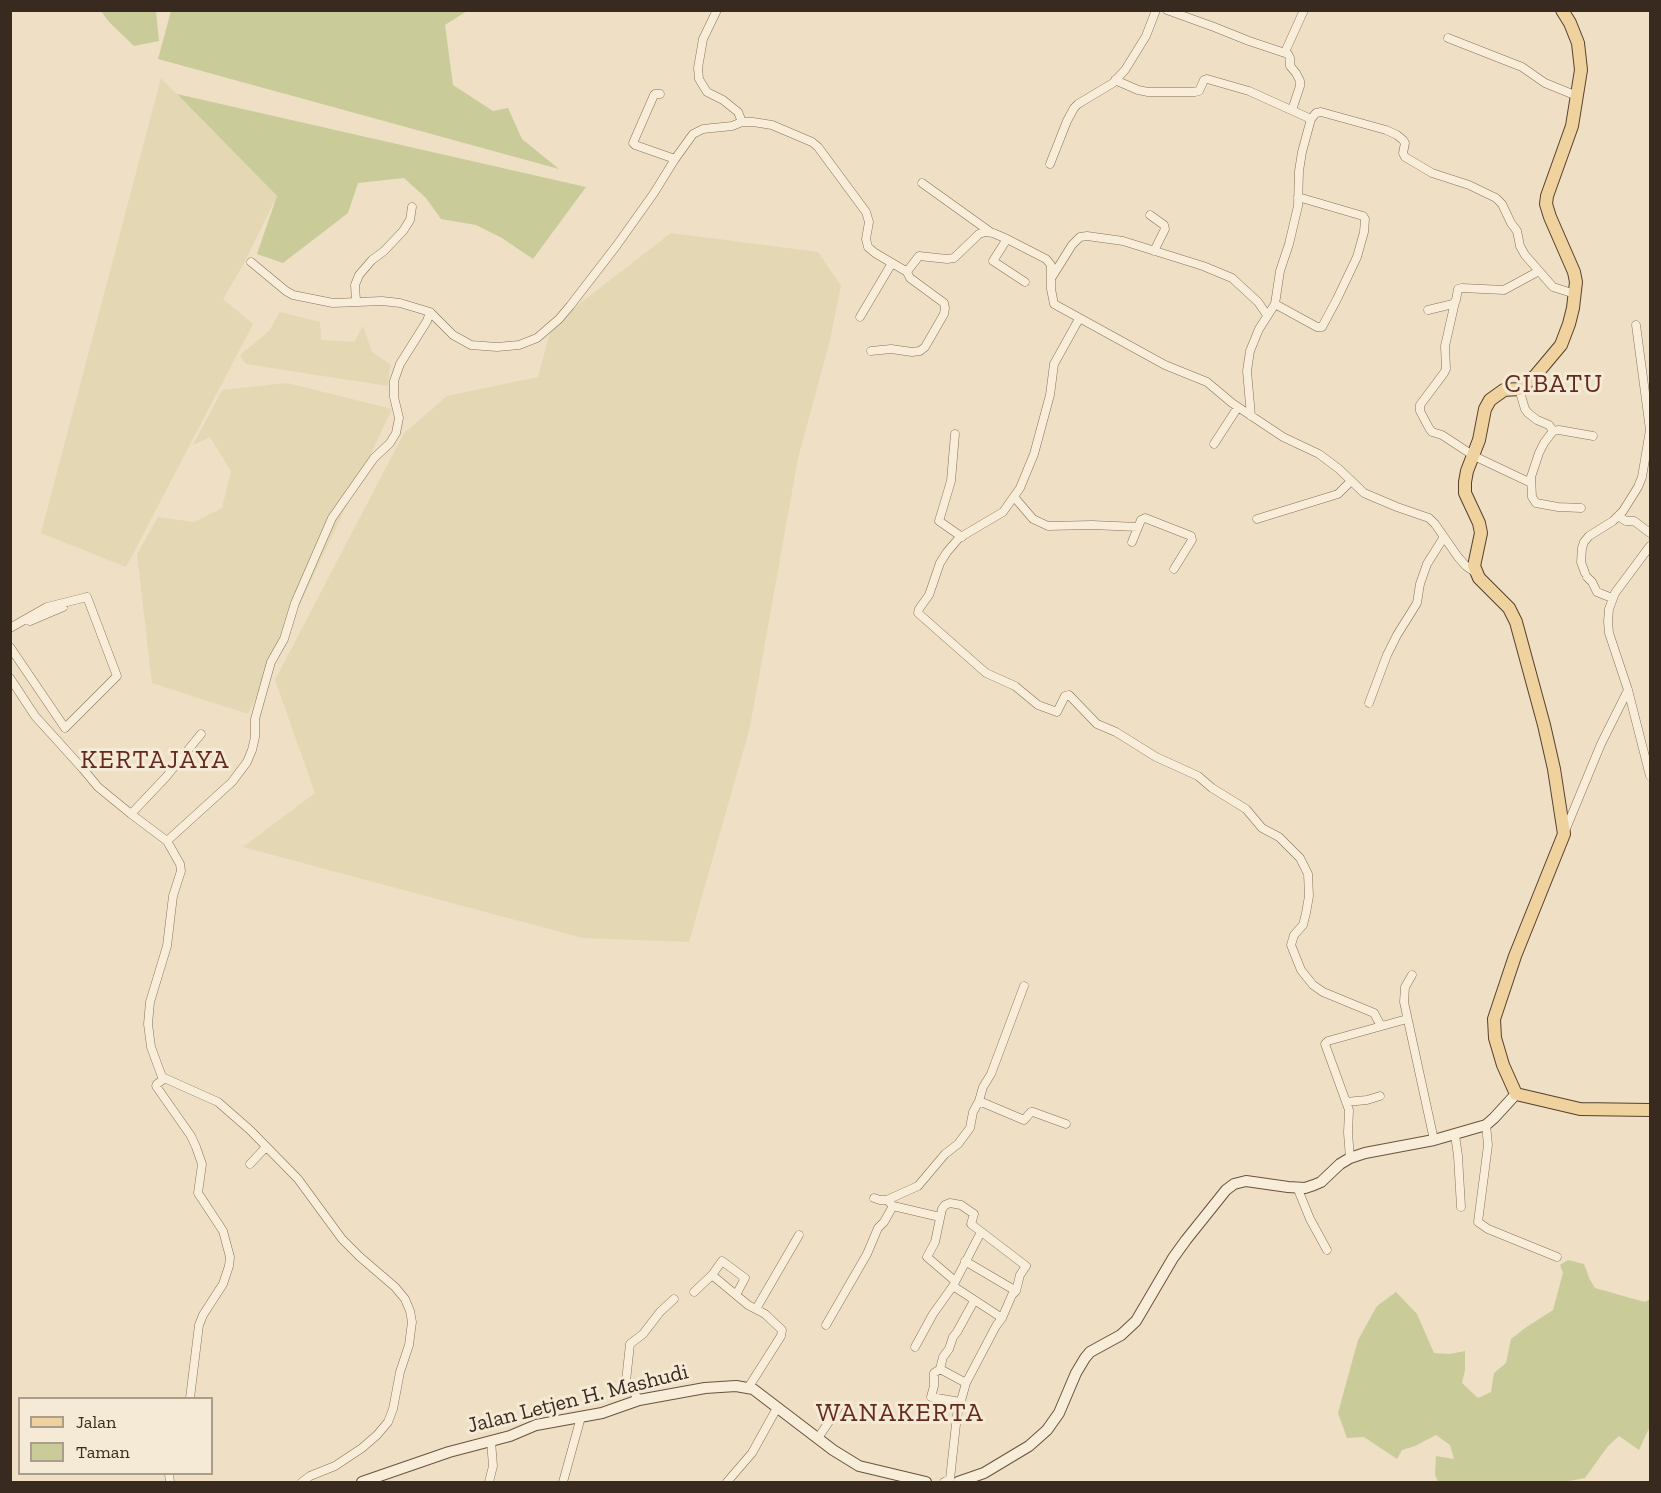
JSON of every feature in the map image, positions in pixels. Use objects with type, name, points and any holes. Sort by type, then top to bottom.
[{"type":"main road","points":[[1516,1094],[1494,1038],[1494,1019],[1518,947],[1564,834],[1554,769],[1516,622],[1509,608],[1487,587],[1476,573],[1474,566],[1481,533],[1479,523],[1465,493],[1465,482],[1479,440],[1485,409],[1490,399],[1504,390],[1519,389],[1536,376],[1561,345],[1569,324],[1575,294],[1574,272],[1546,204],[1572,126],[1581,70],[1578,43],[1562,10]]},
{"type":"main road","points":[[1516,1094],[1580,1109],[1650,1110]]},
{"type":"main road","points":[[958,1482],[984,1473],[1029,1446],[1047,1431],[1059,1413],[1085,1358],[1090,1352],[1120,1335],[1136,1321],[1173,1258],[1233,1184],[1246,1180],[1305,1188],[1321,1182],[1350,1158],[1455,1135],[1486,1125],[1516,1094]]},
{"type":"main road","name":"Jalan Letjen H. Mashudi","points":[[362,1482],[449,1452],[510,1436],[536,1425],[602,1413],[639,1400],[705,1388],[736,1386],[748,1388]]},
{"type":"main road","points":[[748,1388],[753,1389],[859,1466],[926,1482]]},
{"type":"street","points":[[717,10],[702,39],[698,68],[699,79],[707,92],[723,100],[738,112],[742,122]]},
{"type":"street","points":[[1050,164],[1074,108],[1115,80],[1125,70],[1146,36],[1156,10]]},
{"type":"street","points":[[1167,10],[1290,55],[1290,66],[1300,81],[1292,110]]},
{"type":"street","points":[[1285,52],[1304,10]]},
{"type":"street","points":[[1448,38],[1522,68],[1554,87],[1577,96]]},
{"type":"street","points":[[1115,80],[1148,92],[1197,92],[1207,79],[1249,92],[1311,118]]},
{"type":"street","points":[[660,94],[654,95],[633,143],[675,159]]},
{"type":"street","points":[[1251,416],[1248,361],[1253,339],[1275,304],[1298,197],[1302,152],[1311,118],[1316,113],[1321,112],[1386,130],[1403,140],[1405,148],[1403,155],[1417,165],[1497,198],[1516,231],[1522,250],[1539,272],[1553,287],[1575,294]]},
{"type":"street","points":[[251,262],[293,296],[321,302],[400,303],[430,312],[453,335],[471,345],[497,347],[519,345],[537,338],[559,319],[610,254],[693,134],[698,130],[753,122],[772,125],[812,142],[818,147],[866,212],[869,222],[866,239],[868,247],[875,254],[906,270],[910,278],[944,303],[944,314],[925,347],[920,351],[891,349],[872,351]]},
{"type":"street","points":[[921,183],[989,231],[1046,259],[1051,265],[1051,296],[1054,304],[1165,365],[1207,382],[1283,437],[1319,454],[1364,493],[1429,518],[1466,566],[1476,573]]},
{"type":"street","points":[[1275,304],[1317,327],[1322,327],[1357,257],[1364,232],[1365,219],[1363,216],[1298,197]]},
{"type":"street","points":[[356,301],[355,285],[359,275],[403,231],[410,220],[412,207]]},
{"type":"street","points":[[1150,215],[1164,225],[1165,229],[1154,251]]},
{"type":"street","points":[[906,270],[919,256],[954,258],[979,234],[989,231]]},
{"type":"street","points":[[1051,278],[1076,240],[1084,236],[1123,241],[1203,266],[1232,278],[1258,302],[1267,315]]},
{"type":"street","points":[[1007,239],[993,261],[1025,282]]},
{"type":"street","points":[[860,317],[892,263]]},
{"type":"street","points":[[1531,483],[1474,456],[1442,435],[1432,432],[1419,408],[1446,369],[1445,346],[1457,292],[1462,288],[1504,290],[1539,272]]},
{"type":"street","points":[[1428,310],[1455,302]]},
{"type":"street","points":[[167,841],[232,782],[247,762],[255,737],[255,719],[271,662],[284,639],[295,603],[332,518],[374,458],[390,443],[396,433],[399,418],[394,397],[394,381],[400,364],[427,321],[430,312]]},
{"type":"street","points":[[1079,319],[1054,364],[1050,395],[1025,479],[1003,512],[962,537],[944,556],[929,595],[918,613],[986,673],[1015,686],[1038,705],[1057,712],[1065,696],[1069,695],[1097,724],[1116,732],[1156,757],[1198,776],[1212,788],[1246,809],[1262,828],[1279,837],[1300,858],[1308,874],[1309,896],[1306,913],[1303,925],[1294,935],[1291,945],[1301,970],[1313,985],[1323,992],[1374,1013],[1381,1026]]},
{"type":"street","points":[[1612,598],[1597,592],[1581,562],[1584,542],[1623,511],[1642,477],[1650,430],[1636,325]]},
{"type":"street","points":[[1519,389],[1528,413],[1549,425],[1553,431]]},
{"type":"street","points":[[1214,444],[1238,406]]},
{"type":"street","points":[[1581,508],[1558,507],[1536,502],[1532,497],[1532,473],[1539,453],[1553,431],[1593,436]]},
{"type":"street","points":[[955,434],[951,481],[939,521],[962,537]]},
{"type":"street","points":[[1257,519],[1338,494],[1351,481]]},
{"type":"street","points":[[1014,498],[1033,519],[1048,526],[1138,527]]},
{"type":"street","points":[[1618,516],[1626,521],[1634,521],[1650,533]]},
{"type":"street","points":[[1132,542],[1141,520],[1145,518],[1192,537],[1185,554],[1174,569]]},
{"type":"street","points":[[1369,703],[1387,655],[1417,603],[1420,584],[1427,564],[1444,537]]},
{"type":"street","points":[[1650,546],[1612,598],[1609,609],[1609,633],[1628,690],[1650,776]]},
{"type":"street","points":[[10,629],[47,607],[87,597],[117,676],[65,728],[10,647]]},
{"type":"street","points":[[10,678],[34,716],[98,786],[167,841],[180,864],[173,896],[167,946],[150,1002],[148,1024],[151,1047],[159,1073],[160,1082],[156,1086],[191,1136],[201,1157],[202,1173],[198,1193],[223,1230],[230,1257],[224,1284],[199,1325],[190,1397]]},
{"type":"street","points":[[1564,834],[1601,744],[1628,690]]},
{"type":"street","points":[[131,814],[166,777],[201,734]]},
{"type":"street","points":[[1412,975],[1404,993],[1404,1002],[1434,1140]]},
{"type":"street","points":[[825,1325],[867,1254],[878,1228],[884,1222],[890,1203],[918,1186],[970,1128],[973,1112],[991,1074],[1024,986]]},
{"type":"street","points":[[1350,1158],[1349,1116],[1346,1102],[1325,1044],[1328,1041],[1407,1019]]},
{"type":"street","points":[[160,1082],[202,1094],[231,1112],[298,1179],[342,1239],[395,1287],[405,1299],[410,1311],[412,1322],[410,1345],[400,1372],[393,1409],[387,1422],[377,1435],[362,1448],[335,1466],[310,1476],[302,1482]]},
{"type":"street","points":[[1346,1102],[1380,1096]]},
{"type":"street","points":[[979,1101],[1024,1120],[1033,1112],[1066,1124]]},
{"type":"street","points":[[1486,1125],[1488,1145],[1478,1222],[1488,1229],[1557,1257]]},
{"type":"street","points":[[1455,1135],[1461,1207]]},
{"type":"street","points":[[250,1164],[266,1147]]},
{"type":"street","points":[[1297,1187],[1310,1219],[1327,1250]]},
{"type":"street","points":[[874,1198],[940,1217]]},
{"type":"street","points":[[944,1482],[950,1479],[960,1402],[966,1383],[1002,1318],[1012,1295],[1016,1291],[1020,1275],[1026,1266],[971,1224],[974,1214],[961,1205],[945,1204],[935,1242],[927,1257],[974,1301],[1002,1318]]},
{"type":"street","points":[[915,1347],[933,1314],[954,1284],[981,1232]]},
{"type":"street","points":[[756,1309],[799,1235]]},
{"type":"street","points":[[694,1292],[712,1275],[722,1261],[745,1278],[736,1294]]},
{"type":"street","points":[[965,1262],[1016,1291]]},
{"type":"street","points":[[712,1275],[748,1305],[765,1314],[782,1330],[781,1336],[748,1388]]},
{"type":"street","points":[[639,1400],[626,1381],[630,1344],[674,1299]]},
{"type":"street","points":[[960,1402],[931,1397],[934,1373],[940,1369],[952,1337],[974,1301]]},
{"type":"street","points":[[940,1369],[966,1383]]},
{"type":"street","points":[[727,1482],[752,1453],[777,1408]]},
{"type":"street","points":[[818,1438],[838,1408]]},
{"type":"street","points":[[563,1482],[581,1417]]},
{"type":"street","points":[[489,1482],[493,1466],[490,1441]]},
{"type":"shaded area","points":[[161,78],[277,196],[243,265],[223,299],[253,324],[126,567],[41,533]]},
{"type":"shaded area","points":[[671,233],[818,252],[841,286],[830,340],[798,458],[750,727],[689,942],[583,938],[243,847],[315,793],[275,680],[404,433],[447,396],[538,377],[552,325]]},
{"type":"shaded area","points":[[280,312],[320,322],[321,340],[354,342],[363,326],[372,352],[390,364],[388,386],[246,364],[240,355],[269,331]]},
{"type":"shaded area","points":[[287,383],[392,409],[248,714],[152,683],[137,554],[158,517],[194,522],[222,508],[231,471],[210,437],[193,445],[222,390]]},
{"type":"green space","points":[[101,11],[156,11],[159,41],[134,46]]},
{"type":"green space","points":[[171,11],[467,11],[445,25],[453,85],[493,111],[508,108],[522,139],[559,169],[158,59]]},
{"type":"green space","points":[[177,94],[586,187],[533,259],[502,238],[476,225],[441,219],[426,198],[404,178],[358,183],[348,213],[283,263],[257,254],[277,196]]},
{"type":"green space","points":[[1568,1260],[1584,1264],[1595,1288],[1645,1302],[1650,1299],[1650,1426],[1639,1450],[1619,1436],[1608,1446],[1585,1478],[1564,1482],[1438,1482],[1435,1475],[1436,1456],[1454,1459],[1450,1445],[1436,1435],[1402,1450],[1397,1459],[1364,1437],[1347,1438],[1338,1413],[1358,1340],[1377,1306],[1396,1292],[1417,1314],[1434,1353],[1450,1354],[1465,1351],[1462,1383],[1478,1398],[1491,1392],[1494,1373],[1506,1363],[1511,1339],[1553,1310],[1563,1273],[1560,1265]]},
{"type":"district","name":"CIBATU","points":[[1554,385]]},
{"type":"district","name":"KERTAJAYA","points":[[155,761]]},
{"type":"district","name":"WANAKERTA","points":[[900,1414]]}]
